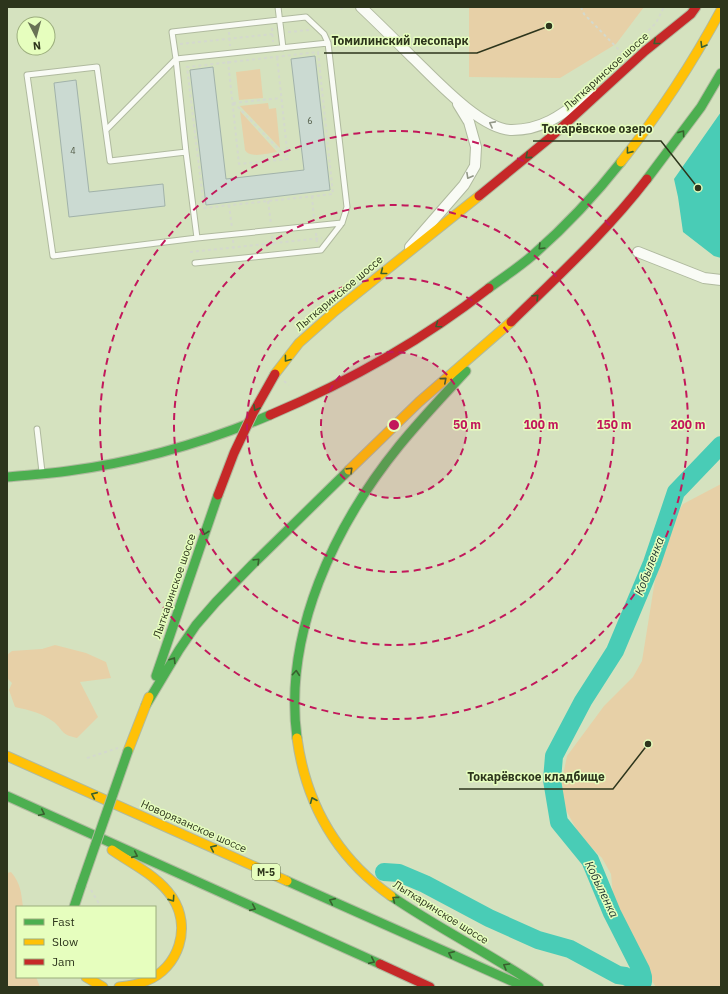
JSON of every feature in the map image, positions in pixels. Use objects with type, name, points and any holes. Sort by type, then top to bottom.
[{"type":"main road","name":"Лыткаринское шоссе","points":[[74,906],[234,453],[253,413],[275,374],[299,342],[334,310],[398,261],[551,137],[645,51],[691,14],[696,7]]},
{"type":"main road","points":[[7,477],[42,475],[132,459],[186,446],[253,423],[308,398],[367,369],[425,334],[482,294],[536,252],[588,200],[632,148],[673,93],[706,42],[721,10]]},
{"type":"main road","name":"Лыткаринское шоссе","points":[[146,705],[179,650],[216,602],[419,402],[508,324],[583,252],[633,197],[701,107],[721,73]]},
{"type":"main road","name":"Лыткаринское шоссе","points":[[508,324],[403,441],[380,472],[342,532],[319,582],[304,629],[297,667],[294,700],[295,735],[302,769],[313,802],[329,831],[348,857],[373,883],[404,906],[520,974],[539,987]]},
{"type":"main road","name":"Новорязанское шоссе","points":[[7,756],[525,987]]},
{"type":"main road","points":[[7,796],[86,833],[430,987]]},
{"type":"main road","points":[[86,833],[138,867],[160,884],[176,904],[182,922],[181,941],[178,950],[168,966],[156,976]]},
{"type":"main road","points":[[88,978],[101,986],[112,987]]},
{"type":"main road","points":[[119,987],[143,983],[153,978]]},
{"type":"street","points":[[361,7],[456,101],[495,126],[510,130],[526,129],[543,125],[558,118],[645,51]]},
{"type":"street","points":[[398,261],[464,185],[475,166],[476,147],[469,122],[456,101]]},
{"type":"street","points":[[638,252],[704,278],[721,280]]},
{"type":"lane","points":[[278,7],[283,48]]},
{"type":"lane","points":[[195,263],[321,250],[342,223],[347,207],[328,43],[324,34],[306,17],[172,32],[197,238]]},
{"type":"lane","points":[[106,130],[176,59],[328,43]]},
{"type":"lane","points":[[186,152],[110,161],[98,67],[27,75],[53,256],[197,238],[342,223]]},
{"type":"lane","points":[[37,429],[42,475]]},
{"type":"path","points":[[340,7],[344,10]]},
{"type":"path","points":[[581,7],[584,14],[623,55],[629,50]]},
{"type":"path","points":[[640,39],[656,23],[664,7]]},
{"type":"path","points":[[271,21],[274,49],[277,57],[288,159]]},
{"type":"path","points":[[228,26],[230,48],[227,54],[239,164],[288,159]]},
{"type":"path","points":[[174,45],[318,29]]},
{"type":"path","points":[[318,52],[333,194],[204,208],[187,67],[277,57],[318,52]]},
{"type":"path","points":[[233,103],[281,98]]},
{"type":"path","points":[[233,103],[288,159]]},
{"type":"path","points":[[190,252],[331,237]]},
{"type":"path","points":[[87,758],[116,747],[128,751]]},
{"type":"path","points":[[81,886],[92,890],[100,906]]},
{"type":"shaded area","points":[[469,7],[644,7],[616,44],[560,78],[469,77]]},
{"type":"shaded area","points":[[260,69],[263,98],[239,100],[236,72]]},
{"type":"shaded area","points":[[268,103],[269,109],[276,108],[280,148],[240,106]]},
{"type":"shaded area","points":[[240,111],[277,152],[260,155],[247,153],[245,150]]},
{"type":"shaded area","points":[[721,484],[721,987],[656,987],[634,955],[614,907],[611,874],[602,858],[580,836],[566,810],[561,785],[567,756],[604,706],[633,677],[642,661],[655,580],[677,514],[683,504]]},
{"type":"shaded area","points":[[55,645],[86,653],[106,662],[111,678],[80,682],[98,717],[77,738],[65,734],[54,722],[45,716],[15,707],[9,690],[12,683],[7,678],[7,655],[12,651],[42,649]]},
{"type":"shaded area","points":[[11,872],[19,884],[23,906],[16,906],[16,978],[36,978],[40,987],[7,987],[7,873]]},
{"type":"water","points":[[721,112],[721,258],[714,256],[683,232],[674,179]]},
{"type":"building","points":[[315,56],[330,190],[206,205],[190,70],[213,67],[226,179],[304,170],[291,59]]},
{"type":"building","points":[[76,80],[89,192],[163,184],[165,206],[69,217],[54,83]]},
{"type":"waterway","name":"Кобыленка","points":[[384,872],[399,873],[425,884],[489,918],[538,940],[570,949],[618,975],[625,976],[637,982],[643,982],[641,970],[612,913],[590,860],[559,822],[552,780],[554,756],[583,701],[615,651],[652,563],[676,492],[721,445]]},
{"type":"traffic: fast","points":[[647,179],[701,107],[721,73]]},
{"type":"traffic: fast","points":[[489,288],[517,268],[557,233],[601,187],[621,162]]},
{"type":"traffic: fast","points":[[297,738],[295,699],[298,659],[306,620],[319,582],[335,545],[354,510],[399,446],[466,371]]},
{"type":"traffic: fast","points":[[7,477],[45,474],[94,467],[171,450],[221,434],[270,415]]},
{"type":"traffic: fast","points":[[146,705],[196,625],[252,565],[349,470]]},
{"type":"traffic: fast","points":[[156,676],[218,495]]},
{"type":"traffic: fast","points":[[81,886],[128,751]]},
{"type":"traffic: fast","points":[[7,796],[380,964]]},
{"type":"traffic: fast","points":[[287,881],[525,987]]},
{"type":"traffic: fast","points":[[74,906],[81,886]]},
{"type":"traffic: fast","points":[[391,896],[539,987]]},
{"type":"traffic: slow","points":[[621,162],[649,126],[698,50],[721,10]]},
{"type":"traffic: slow","points":[[275,374],[299,343],[335,311],[479,196]]},
{"type":"traffic: slow","points":[[349,470],[419,402],[511,322]]},
{"type":"traffic: slow","points":[[128,751],[149,697]]},
{"type":"traffic: slow","points":[[297,738],[301,762],[308,785],[316,807],[327,827],[339,846],[354,864],[391,896]]},
{"type":"traffic: slow","points":[[7,756],[287,881]]},
{"type":"traffic: slow","points":[[112,850],[160,883],[172,897],[178,909],[181,921],[179,945],[174,957],[167,967],[156,976]]},
{"type":"traffic: slow","points":[[88,978],[103,987]]},
{"type":"traffic: slow","points":[[119,987],[136,984],[152,978]]},
{"type":"traffic: jam","points":[[479,196],[551,137],[645,51],[691,14],[696,7]]},
{"type":"traffic: jam","points":[[511,322],[599,235],[647,179]]},
{"type":"traffic: jam","points":[[270,415],[328,389],[384,359],[438,325],[489,288]]},
{"type":"traffic: jam","points":[[218,495],[234,453],[253,413],[275,374]]},
{"type":"traffic: jam","points":[[380,964],[430,987]]},
{"type":"place","name":"Томилинский лесопарк","points":[[549,26]]},
{"type":"place","name":"Токарёвское озеро","points":[[698,188]]},
{"type":"place","name":"Токарёвское кладбище","points":[[648,744]]}]
